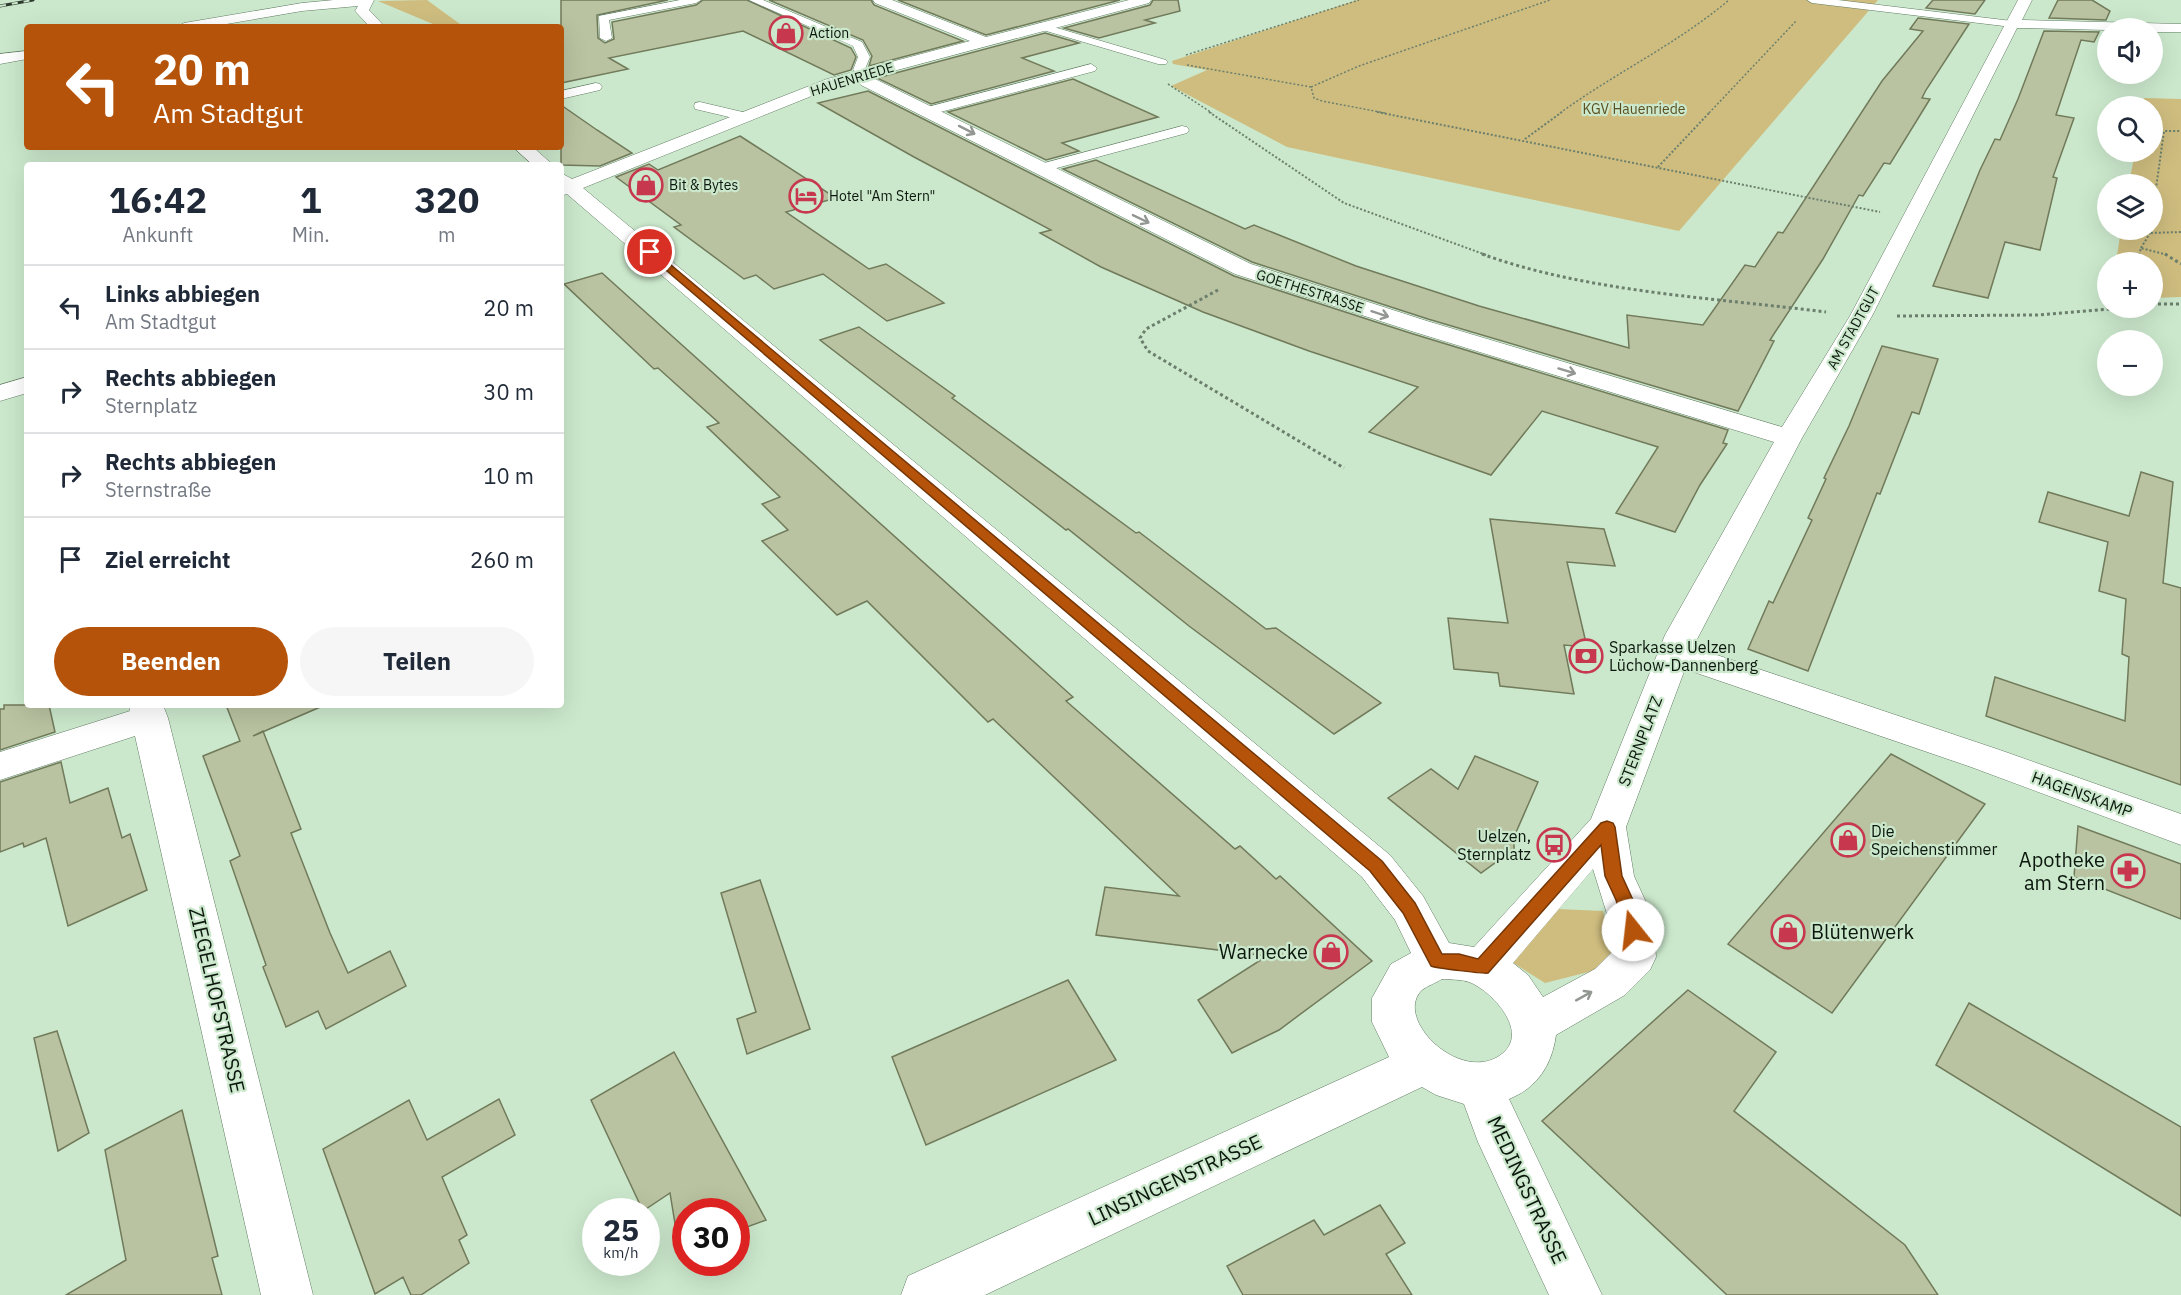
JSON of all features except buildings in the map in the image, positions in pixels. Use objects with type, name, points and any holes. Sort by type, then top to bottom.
[{"type":"street","points":[[879,0],[982,42]]},
{"type":"street","name":"HAUENRIEDE","points":[[564,185],[833,82],[1144,0]]},
{"type":"street","name":"AM STADTGUT","points":[[1674,653],[1681,635],[1789,438],[1861,316],[2025,0]]},
{"type":"street","points":[[202,24],[302,7],[366,1],[362,11],[375,24]]},
{"type":"street","points":[[2012,24],[2181,28]]},
{"type":"street","points":[[0,59],[24,55]]},
{"type":"street","name":"GOETHESTRASSE","points":[[863,74],[867,82],[1254,272],[1419,326],[1789,438]]},
{"type":"street","points":[[526,150],[540,162]]},
{"type":"street","points":[[564,185],[1376,866],[1409,908],[1437,961]]},
{"type":"street","points":[[0,393],[24,386]]},
{"type":"street","name":"HAGENSKAMP","points":[[1674,653],[1984,758],[2181,830]]},
{"type":"street","name":"STERNPLATZ","points":[[1533,1025],[1611,982],[1635,957],[1633,930],[1625,900],[1614,876],[1607,827],[1674,653]]},
{"type":"street","points":[[0,766],[148,711]]},
{"type":"street","name":"ZIEGELHOFSTRASSE","points":[[148,711],[287,1295]]},
{"type":"street","points":[[1482,968],[1607,827]]},
{"type":"street","points":[[1437,961],[1459,961],[1482,968],[1499,977],[1515,991],[1527,1008],[1533,1025],[1534,1043],[1528,1059],[1517,1072],[1500,1081],[1480,1084],[1461,1082],[1441,1075],[1423,1064],[1407,1047],[1397,1029],[1392,1010],[1395,992],[1404,977],[1419,967],[1437,961]]},
{"type":"street","name":"LINSINGENSTRASSE","points":[[927,1295],[1423,1064]]},
{"type":"street","name":"MEDINGSTRASSE","points":[[1480,1084],[1495,1126],[1576,1295]]},
{"type":"lane","points":[[606,38],[603,18],[696,0]]},
{"type":"lane","points":[[754,0],[858,44],[864,57],[859,70],[863,74]]},
{"type":"lane","points":[[1814,0],[2012,24]]},
{"type":"lane","points":[[1040,26],[1162,62]]},
{"type":"lane","points":[[929,111],[1091,68]]},
{"type":"lane","points":[[564,94],[596,87]]},
{"type":"lane","points":[[700,106],[746,117]]},
{"type":"lane","points":[[1042,168],[1182,129]]},
{"type":"path","points":[[1162,62],[1359,0]]},
{"type":"path","points":[[1162,62],[1311,87],[1359,66],[1550,0]]},
{"type":"path","points":[[1524,140],[1582,96],[1702,23],[1729,0]]},
{"type":"path","points":[[1659,167],[1814,0]]},
{"type":"path","points":[[1165,81],[1344,203],[1513,265],[1609,285],[1861,316],[2037,315],[2097,310]]},
{"type":"path","points":[[1311,87],[1314,98],[1322,101],[1911,219]]},
{"type":"path","points":[[2158,174],[2164,131],[2181,132]]},
{"type":"path","points":[[2163,231],[2181,232]]},
{"type":"path","points":[[2140,252],[2146,240]]},
{"type":"path","points":[[2141,248],[2166,254],[2181,264]]},
{"type":"path","points":[[1254,272],[1160,319],[1146,329],[1140,338],[1148,351],[1344,468]]},
{"type":"path","points":[[2163,304],[2181,304]]},
{"type":"green space","points":[[427,0],[460,24],[433,24],[378,1]]},
{"type":"green space","name":"KGV Hauenriede","points":[[1357,0],[1878,0],[1679,231],[1287,147],[1171,86],[1207,70],[1173,64],[1172,61]]},
{"type":"green space","points":[[2163,99],[2181,99],[2181,297],[2163,298],[2163,252],[2118,252],[2119,240],[2163,240],[2163,174],[2131,174],[2133,162],[2163,162]]},
{"type":"green space","points":[[1558,909],[1603,911],[1616,965],[1545,983],[1512,962]]},
{"type":"railway","points":[[0,6],[33,0]]},
{"type":"place","name":"Action","points":[[786,33]]},
{"type":"place","name":"Bit & Bytes","points":[[646,185]]},
{"type":"place","name":"Hotel \"Am Stern\"","points":[[806,196]]},
{"type":"place","name":"Sparkasse Uelzen Lüchow-Dannenberg","points":[[1586,656]]},
{"type":"place","name":"Die Speichenstimmer","points":[[1848,840]]},
{"type":"place","name":"Uelzen, Sternplatz","points":[[1554,845]]},
{"type":"place","name":"Apotheke am Stern","points":[[2128,871]]},
{"type":"place","name":"Blütenwerk","points":[[1788,932]]},
{"type":"place","name":"Warnecke","points":[[1331,952]]},
{"type":"route","points":[[650,252],[1376,866],[1409,908],[1437,961],[1459,961],[1482,968],[1607,827],[1614,876],[1625,900],[1633,930]]}]
